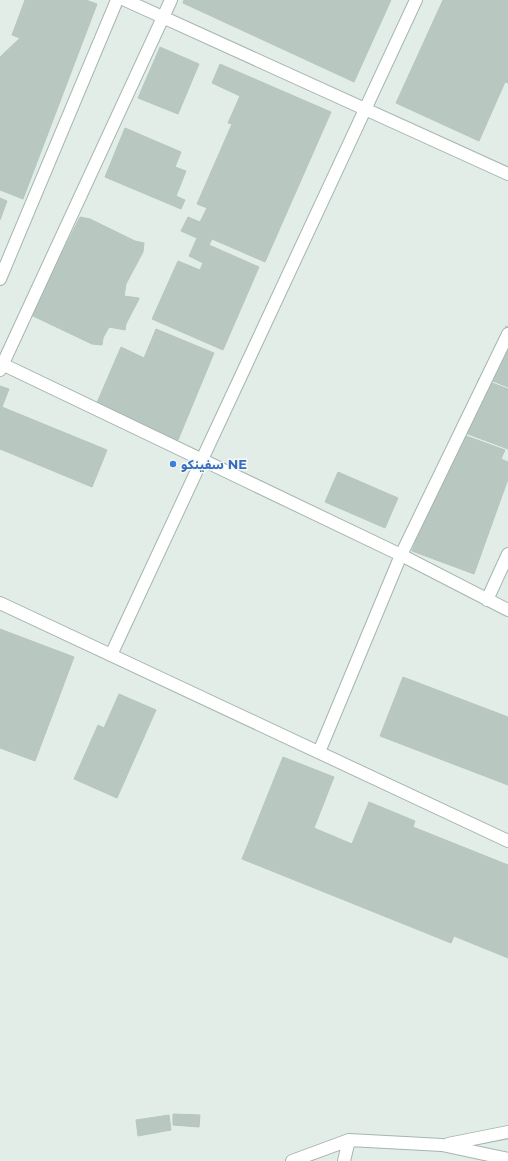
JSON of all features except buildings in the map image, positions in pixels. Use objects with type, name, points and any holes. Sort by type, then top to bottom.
[{"type":"street","points":[[0,279],[117,0]]},
{"type":"street","points":[[125,0],[364,110],[508,174]]},
{"type":"street","points":[[171,0],[1,366],[201,459],[401,555],[508,610]]},
{"type":"street","points":[[111,655],[416,0]]},
{"type":"street","points":[[319,752],[401,555],[508,334]]},
{"type":"street","points":[[487,600],[508,554]]},
{"type":"street","points":[[0,603],[508,841]]},
{"type":"street","points":[[442,1145],[508,1132]]},
{"type":"street","points":[[344,1161],[349,1140]]},
{"type":"street","points":[[292,1161],[349,1140],[442,1145],[508,1159]]},
{"type":"place","name":"سفينكو NE","points":[[173,464]]}]
